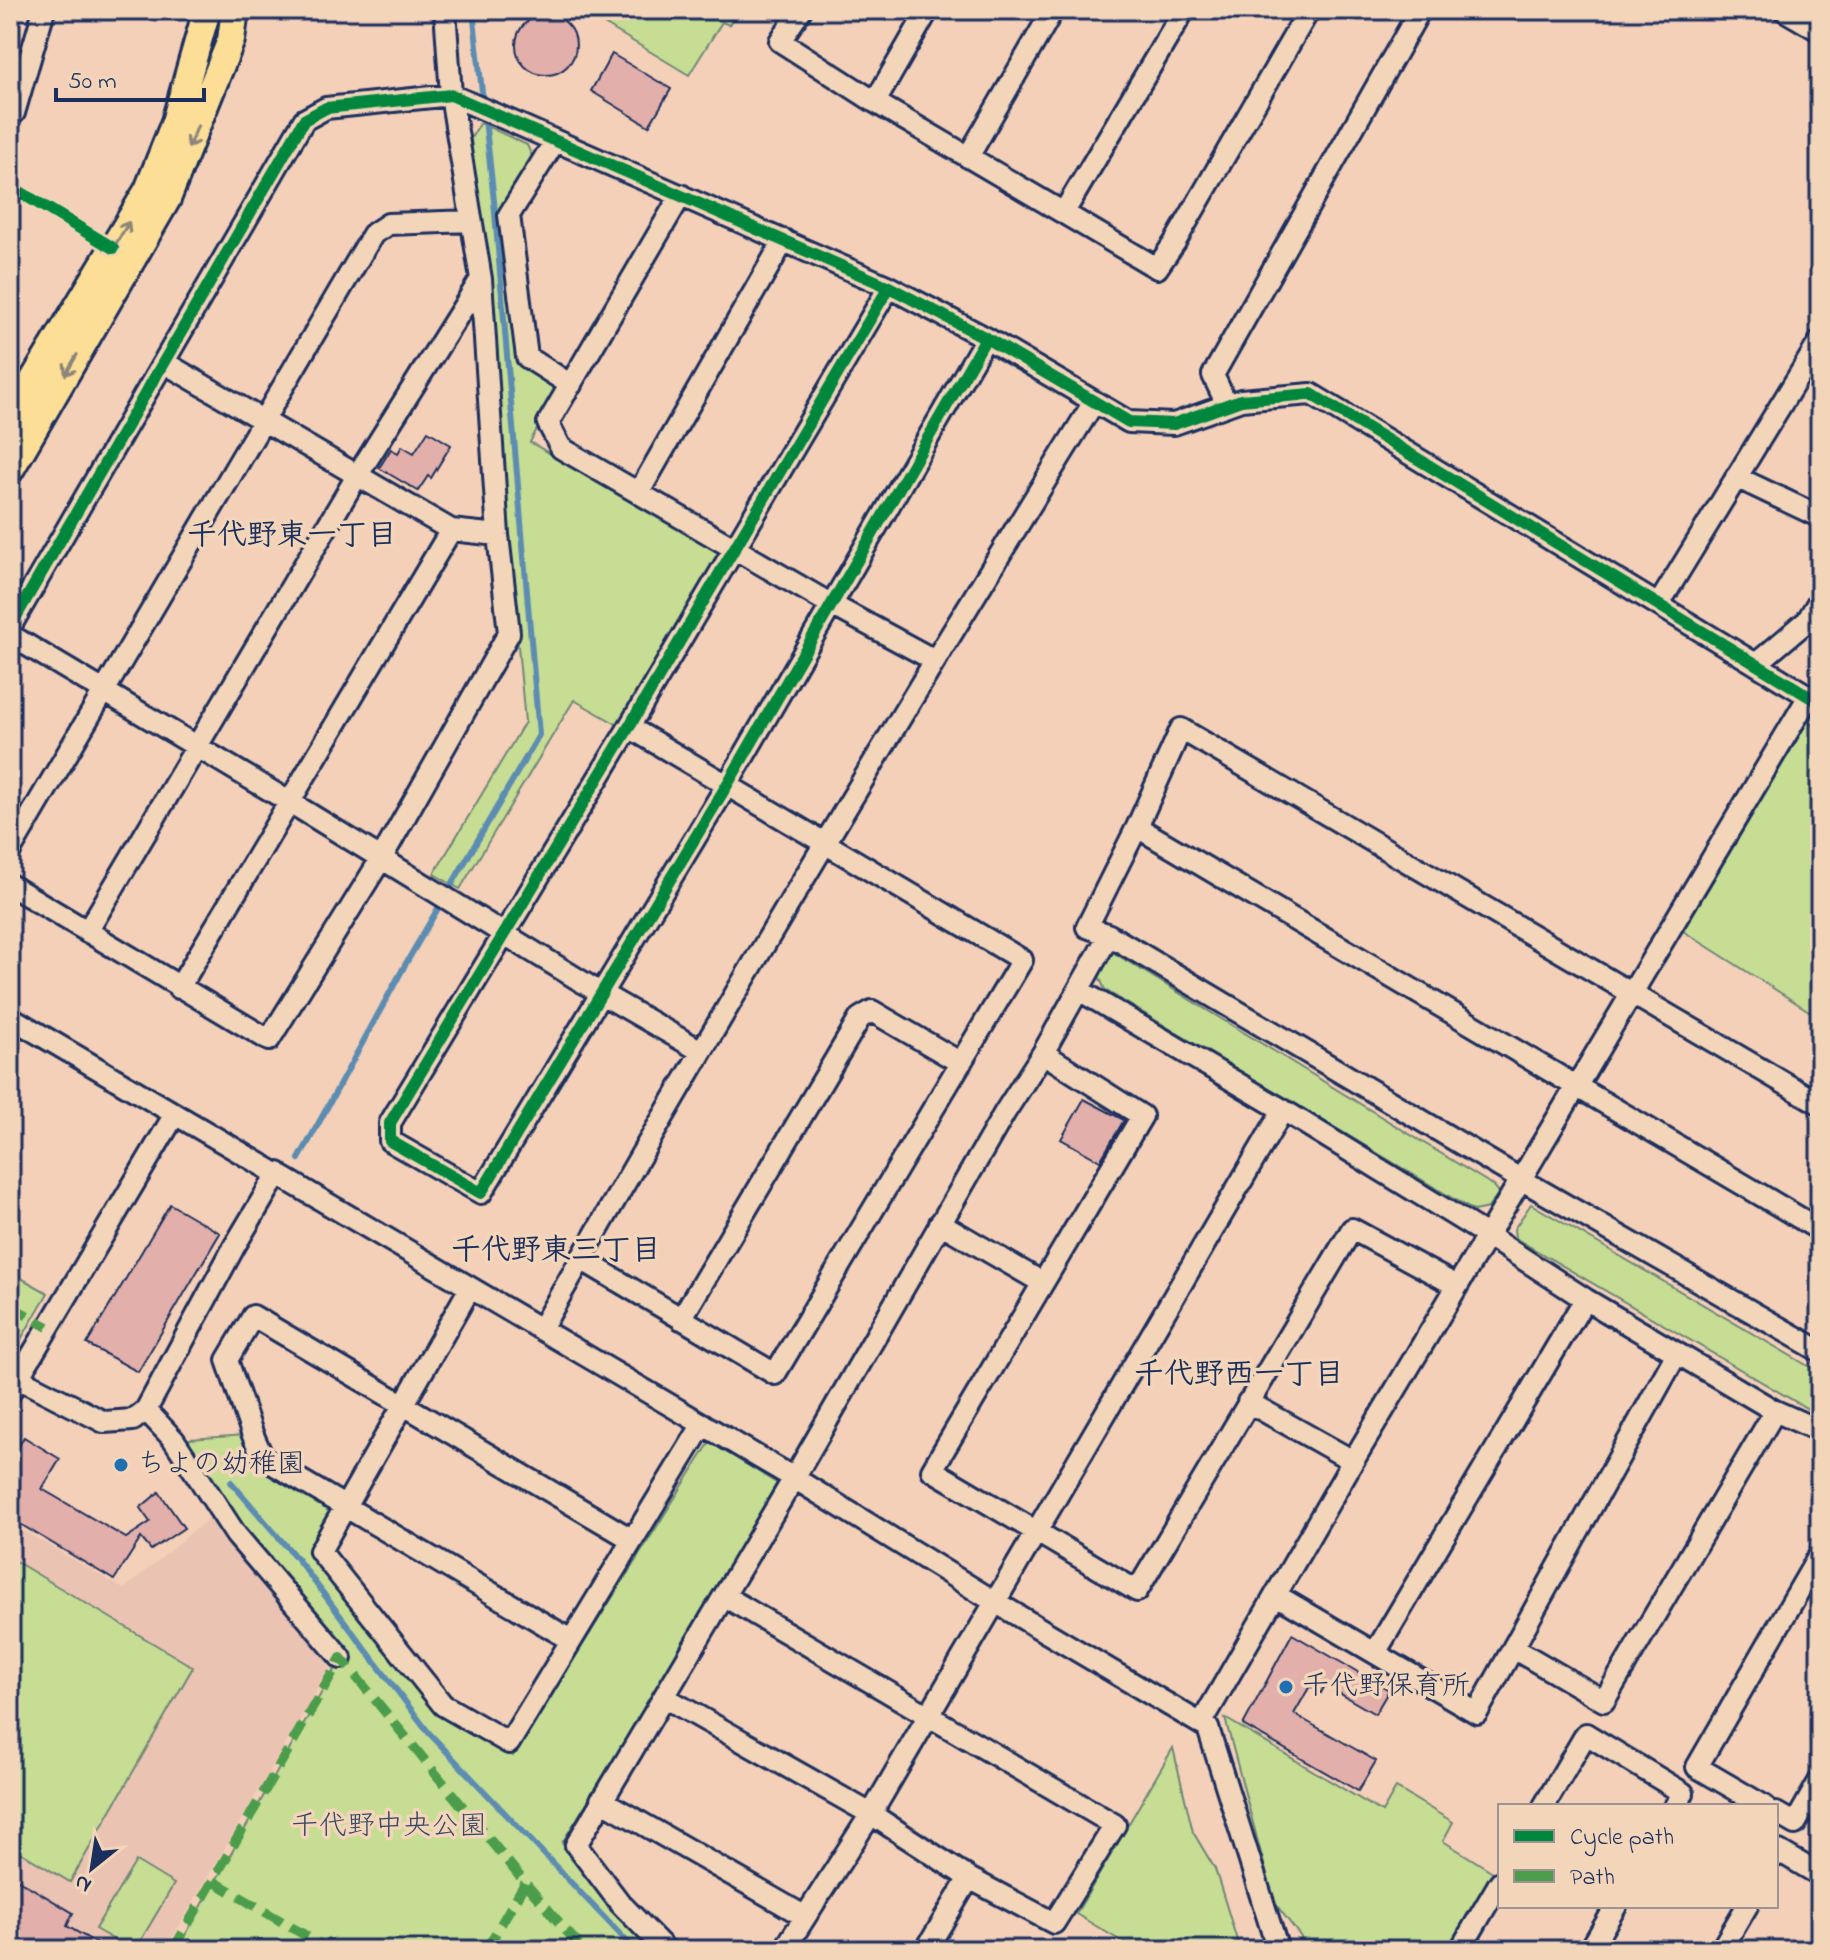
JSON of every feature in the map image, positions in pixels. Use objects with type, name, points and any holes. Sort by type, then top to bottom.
[{"type":"main road","points":[[10,419],[148,190],[175,122],[207,10]]},
{"type":"main road","points":[[10,470],[167,199],[231,40],[235,10]]},
{"type":"street","points":[[10,111],[14,113],[44,10]]},
{"type":"street","points":[[10,885],[269,1040],[381,859],[509,633],[498,535],[481,279],[471,221],[460,100],[445,10]]},
{"type":"street","points":[[801,10],[780,41],[875,102],[1157,268],[1309,10]]},
{"type":"street","points":[[875,102],[928,10]]},
{"type":"street","points":[[968,157],[1053,10]]},
{"type":"street","points":[[1064,212],[1184,10]]},
{"type":"street","points":[[1227,405],[1213,375],[1420,10]]},
{"type":"street","points":[[1784,10],[1820,31]]},
{"type":"street","points":[[10,627],[304,120],[326,108],[460,100],[889,287],[986,338],[1129,422],[1174,424],[1241,400],[1311,394],[1814,699],[1631,993],[1201,1724]]},
{"type":"street","points":[[555,141],[509,215],[527,357],[571,385]]},
{"type":"street","points":[[681,195],[548,423],[561,448],[832,605],[934,660]]},
{"type":"street","points":[[10,851],[373,234],[388,224],[471,221]]},
{"type":"street","points":[[639,492],[784,240]]},
{"type":"street","points":[[87,932],[357,476],[481,279]]},
{"type":"street","points":[[889,287],[390,1123],[390,1141],[481,1193],[727,785],[986,338]]},
{"type":"street","points":[[1659,604],[1736,477],[1817,353]]},
{"type":"street","points":[[165,363],[451,530],[498,535]]},
{"type":"street","points":[[541,1329],[701,1051],[934,660],[1094,402]]},
{"type":"street","points":[[1736,477],[1820,517]]},
{"type":"street","points":[[179,988],[451,530]]},
{"type":"street","points":[[1756,664],[1807,621],[1820,599]]},
{"type":"street","points":[[10,635],[288,801],[502,934],[701,1051]]},
{"type":"street","points":[[581,1259],[775,1374],[1022,960],[629,727]]},
{"type":"street","points":[[1820,1104],[1181,729],[1087,927],[1109,935],[1522,1180],[1820,1351]]},
{"type":"street","points":[[1137,827],[1820,1230]]},
{"type":"street","points":[[666,1950],[620,1903],[576,1845],[794,1478],[1005,1112],[1043,1053],[1109,935]]},
{"type":"street","points":[[1079,990],[1283,1110],[1585,1299],[1775,1411],[1820,1431]]},
{"type":"street","points":[[681,1319],[860,1018],[872,1011],[961,1063]]},
{"type":"street","points":[[10,1017],[794,1478],[1208,1728],[1278,1950]]},
{"type":"street","points":[[1043,1053],[1142,1116],[932,1470],[1137,1591],[1352,1229],[1457,1286]]},
{"type":"street","points":[[784,1950],[871,1814],[1283,1110]]},
{"type":"street","points":[[175,1114],[14,1385],[104,1422],[133,1420],[146,1410],[234,1247],[278,1173]]},
{"type":"street","points":[[940,1223],[1043,1283]]},
{"type":"street","points":[[470,1288],[320,1551],[443,1705],[509,1743],[703,1424]]},
{"type":"street","points":[[1375,1653],[1585,1299]]},
{"type":"street","points":[[571,1640],[263,1458],[227,1360],[253,1316],[631,1539]]},
{"type":"street","points":[[1276,1595],[1477,1713],[1677,1353]]},
{"type":"street","points":[[1248,1402],[1353,1461]]},
{"type":"street","points":[[146,1410],[174,1440],[236,1535],[341,1658]]},
{"type":"street","points":[[1513,1648],[1604,1701],[1775,1411]]},
{"type":"street","points":[[1761,1804],[1697,1767],[1820,1554]]},
{"type":"street","points":[[664,1697],[871,1814],[969,1878],[1054,1923],[1115,1825],[724,1596]]},
{"type":"street","points":[[1545,1804],[1586,1734],[1683,1793],[1676,1804]]},
{"type":"street","points":[[1778,1814],[1795,1824],[1820,1780]]},
{"type":"street","points":[[601,1800],[804,1916]]},
{"type":"street","points":[[1778,1853],[1820,1875]]},
{"type":"street","points":[[926,1950],[969,1878]]},
{"type":"street","points":[[1460,1950],[1498,1885]]},
{"type":"street","points":[[1590,1950],[1615,1908]]},
{"type":"street","points":[[1721,1950],[1746,1908]]},
{"type":"shaded area","points":[[210,1517],[334,1661],[165,1950],[10,1950],[10,1541],[17,1527],[124,1589]]},
{"type":"green space","points":[[581,10],[737,10],[729,25],[722,22],[689,75]]},
{"type":"green space","points":[[480,123],[527,145],[534,161],[504,220],[522,362],[560,387],[530,442],[716,549],[718,559],[620,726],[574,700],[460,889],[434,874],[525,722],[471,138]]},
{"type":"green space","points":[[1808,721],[1820,733],[1820,1018],[1683,931]]},
{"type":"green space","points":[[1109,950],[1494,1186],[1499,1192],[1488,1208],[1474,1211],[1105,990],[1098,974]]},
{"type":"green space","points":[[1531,1204],[1820,1373],[1820,1416],[1515,1238],[1514,1229]]},
{"type":"green space","points":[[10,1272],[48,1293],[10,1358]]},
{"type":"green space","name":"千代野中央公園","points":[[246,1435],[335,1508],[310,1548],[441,1714],[513,1756],[710,1442],[778,1484],[715,1595],[562,1843],[614,1907],[655,1950],[177,1950],[341,1658],[174,1440]]},
{"type":"green space","points":[[10,1558],[193,1667],[70,1882],[10,1846]]},
{"type":"green space","points":[[1225,1718],[1382,1812],[1396,1788],[1453,1822],[1443,1841],[1496,1874],[1451,1950],[1302,1950],[1301,1937],[1274,1902]]},
{"type":"green space","points":[[1173,1748],[1193,1832],[1215,1869],[1240,1950],[1136,1950],[1076,1914]]},
{"type":"green space","points":[[136,1861],[174,1884],[135,1950],[132,1950],[95,1929]]},
{"type":"building","points":[[546,15],[557,17],[567,24],[574,34],[574,56],[567,66],[557,73],[546,75],[535,73],[525,66],[518,56],[516,45],[518,34],[525,24],[535,17]]},
{"type":"building","points":[[612,54],[671,89],[649,126],[591,91]]},
{"type":"building","points":[[428,431],[451,445],[431,478],[428,476],[418,491],[379,468],[391,449],[398,453],[402,446],[414,453]]},
{"type":"building","points":[[1084,1099],[1124,1120],[1100,1161],[1061,1139]]},
{"type":"building","points":[[170,1204],[220,1233],[138,1372],[87,1344]]},
{"type":"building","points":[[24,1437],[60,1459],[42,1489],[126,1538],[150,1522],[140,1508],[159,1492],[184,1528],[151,1550],[141,1538],[114,1580],[10,1518],[10,1461]]},
{"type":"building","points":[[1292,1634],[1389,1690],[1375,1714],[1325,1685],[1321,1693],[1310,1686],[1294,1714],[1376,1761],[1358,1791],[1243,1725]]},
{"type":"building","points":[[10,1875],[73,1913],[67,1926],[108,1950],[10,1950]]},
{"type":"waterway","points":[[299,1159],[405,965],[539,735],[494,201],[473,10]]},
{"type":"waterway","points":[[231,1482],[298,1560],[429,1733],[635,1950]]},
{"type":"marked path","points":[[10,1306],[48,1327]]},
{"type":"marked path","points":[[173,1950],[341,1658],[583,1950]]},
{"type":"marked path","points":[[213,1881],[330,1950]]},
{"type":"marked path","points":[[486,1950],[525,1883]]},
{"type":"cycle path","points":[[10,627],[304,120],[326,108],[451,95],[889,287],[986,338],[1129,422],[1174,424],[1241,400],[1311,394],[1820,703]]},
{"type":"cycle path","points":[[10,186],[113,248]]},
{"type":"cycle path","points":[[889,287],[390,1123],[390,1141],[481,1193],[727,785],[986,338]]},
{"type":"place","name":"ちよの幼稚園","points":[[121,1465]]},
{"type":"place","name":"千代野保育所","points":[[1286,1687]]},
{"type":"district","name":"千代野東一丁目","points":[[292,537]]},
{"type":"district","name":"千代野東三丁目","points":[[556,1252]]},
{"type":"district","name":"千代野西一丁目","points":[[1239,1376]]}]
